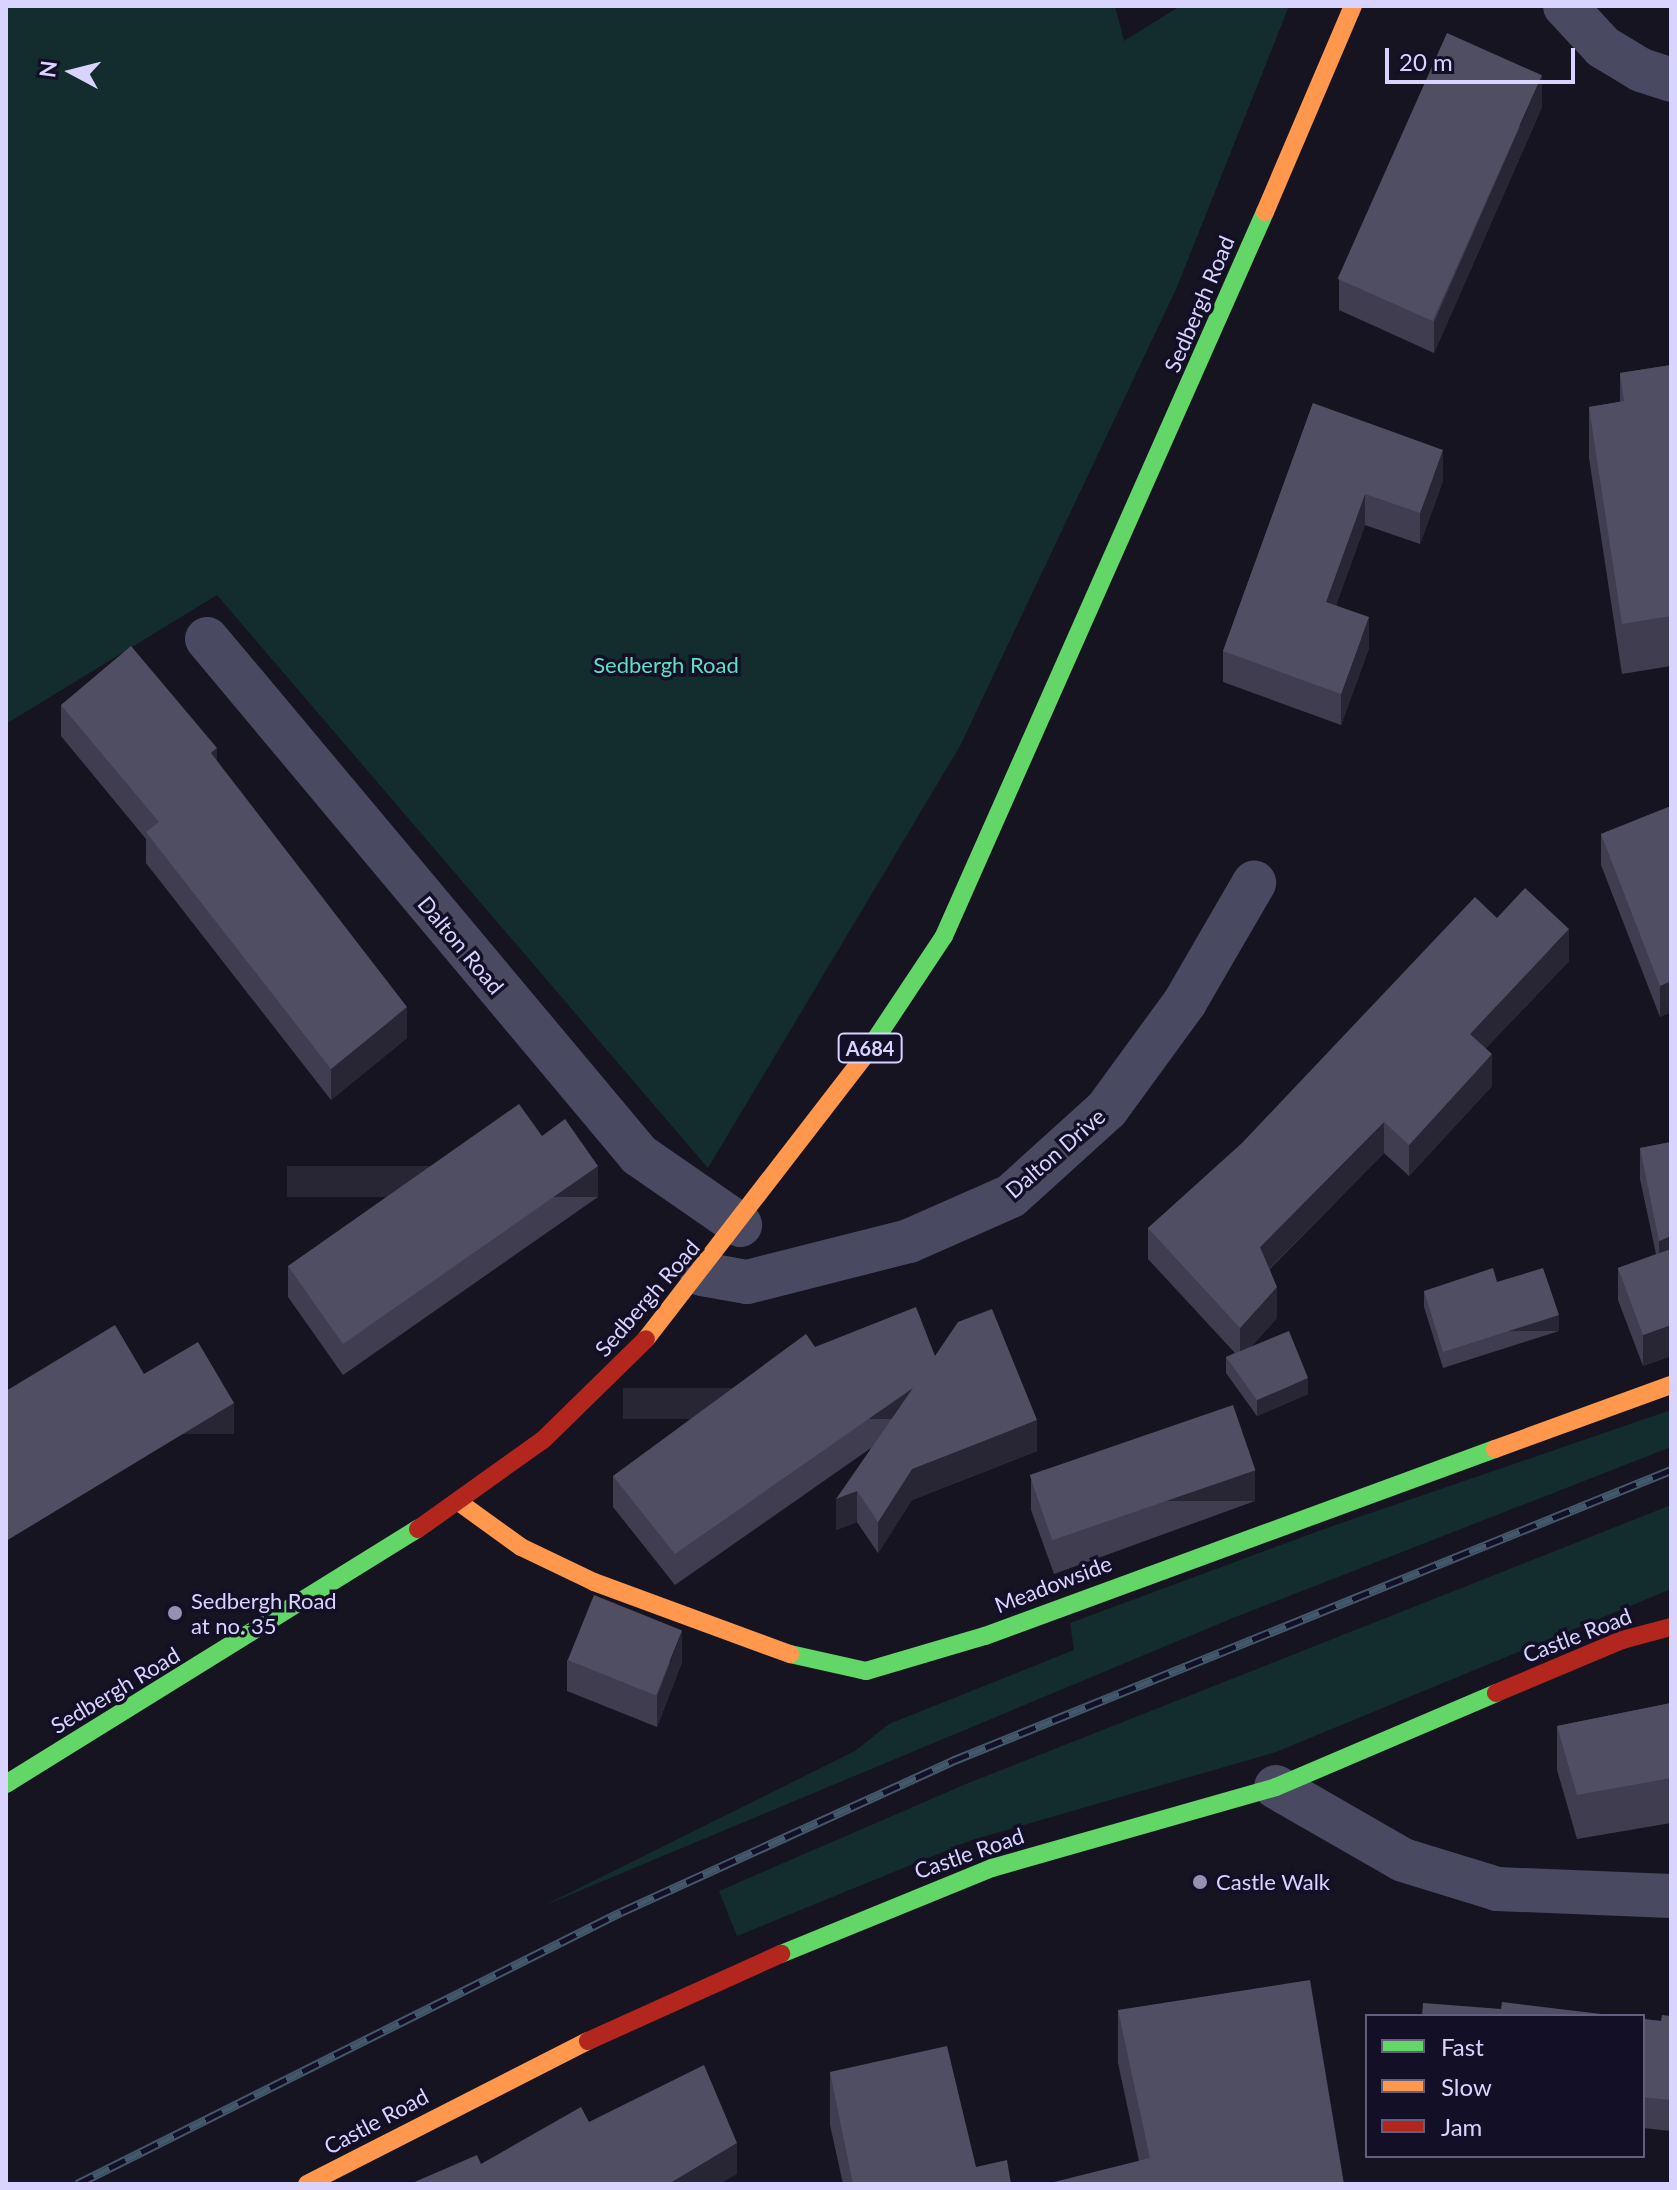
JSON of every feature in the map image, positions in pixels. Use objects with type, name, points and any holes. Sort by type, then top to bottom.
[{"type":"main road","name":"Sedbergh Road","points":[[6,1784],[460,1503],[543,1440],[629,1361],[702,1274],[838,1096],[944,936],[1143,495],[1353,6]]},
{"type":"main road","name":"Meadowside","points":[[460,1503],[521,1547],[594,1582],[813,1663],[866,1671],[985,1636],[1671,1385]]},
{"type":"main road","name":"Castle Road","points":[[307,2184],[510,2077],[859,1918],[992,1868],[1276,1787],[1622,1640],[1671,1627]]},
{"type":"street","points":[[1565,6],[1603,47],[1641,70],[1671,80]]},
{"type":"street","name":"Dalton Road","points":[[207,639],[614,1128],[639,1155],[740,1225]]},
{"type":"street","name":"Dalton Drive","points":[[702,1274],[747,1282],[909,1241],[1011,1196],[1107,1109],[1185,1002],[1254,883]]},
{"type":"street","points":[[1276,1787],[1403,1860],[1497,1889],[1671,1896]]},
{"type":"green space","points":[[6,6],[1115,6],[1124,41],[1180,6],[1289,6],[1177,287],[960,746],[708,1168],[217,595],[6,724]]},
{"type":"green space","points":[[1671,1410],[1671,1447],[1233,1618],[543,1906],[855,1751],[889,1724],[1074,1650],[1070,1623],[1327,1528]]},
{"type":"green space","points":[[1671,1505],[1671,1589],[1276,1752],[972,1840],[737,1936],[719,1891],[966,1784]]},
{"type":"building","points":[[1447,33],[1542,75],[1433,321],[1338,279]]},
{"type":"building","points":[[1671,365],[1671,616],[1622,624],[1589,407],[1624,401],[1620,373]]},
{"type":"building","points":[[1313,403],[1443,450],[1420,513],[1365,494],[1326,602],[1369,617],[1341,694],[1223,651]]},
{"type":"building","points":[[131,646],[217,748],[211,753],[407,1007],[331,1069],[146,832],[159,822],[61,705]]},
{"type":"building","points":[[1671,806],[1671,981],[1660,986],[1601,834]]},
{"type":"building","points":[[1525,888],[1569,929],[1470,1034],[1492,1054],[1409,1145],[1384,1122],[1260,1247],[1277,1287],[1240,1328],[1148,1228],[1242,1143],[1475,897],[1497,918]]},
{"type":"building","points":[[519,1104],[542,1136],[565,1119],[598,1166],[343,1344],[288,1266]]},
{"type":"building","points":[[1671,1142],[1671,1236],[1659,1241],[1640,1148]]},
{"type":"building","points":[[1671,1249],[1671,1325],[1643,1335],[1618,1268]]},
{"type":"building","points":[[1493,1268],[1497,1282],[1543,1268],[1559,1315],[1443,1352],[1424,1291]]},
{"type":"building","points":[[916,1307],[935,1356],[958,1322],[992,1309],[1037,1420],[912,1469],[878,1522],[857,1491],[836,1499],[913,1388],[675,1554],[613,1476],[806,1334],[815,1347]]},
{"type":"building","points":[[115,1325],[144,1374],[198,1342],[234,1403],[6,1541],[6,1391]]},
{"type":"building","points":[[1289,1331],[1308,1378],[1257,1400],[1226,1357]]},
{"type":"building","points":[[1233,1405],[1255,1470],[1052,1540],[1030,1475]]},
{"type":"building","points":[[594,1595],[682,1631],[656,1695],[568,1660]]},
{"type":"building","points":[[1671,1703],[1671,1778],[1577,1795],[1557,1726]]},
{"type":"building","points":[[1310,1980],[1344,2184],[1046,2184],[1150,2158],[1118,2010]]},
{"type":"building","points":[[1502,2002],[1601,2014],[1422,2014],[1423,2003],[1501,2009]]},
{"type":"building","points":[[1662,2015],[1671,2016],[1671,2100],[1645,2097],[1645,2019],[1661,2021]]},
{"type":"building","points":[[947,2046],[976,2167],[1007,2160],[1011,2184],[853,2184],[830,2072]]},
{"type":"building","points":[[704,2065],[737,2143],[672,2182],[674,2184],[410,2184],[477,2155],[481,2164],[581,2107],[589,2122]]},
{"type":"railway","points":[[77,2184],[621,1912],[952,1761],[1671,1470]]},
{"type":"traffic: fast","points":[[863,1058],[944,936],[1265,212]]},
{"type":"traffic: fast","points":[[790,1654],[866,1671],[985,1636],[1495,1449]]},
{"type":"traffic: fast","points":[[6,1784],[418,1529]]},
{"type":"traffic: fast","points":[[781,1954],[992,1868],[1276,1787],[1496,1693]]},
{"type":"traffic: slow","points":[[1265,212],[1353,6]]},
{"type":"traffic: slow","points":[[646,1339],[863,1058]]},
{"type":"traffic: slow","points":[[1495,1449],[1671,1385]]},
{"type":"traffic: slow","points":[[460,1503],[521,1547],[594,1582],[790,1654]]},
{"type":"traffic: slow","points":[[307,2184],[588,2041]]},
{"type":"traffic: jam","points":[[418,1529],[543,1440],[646,1339]]},
{"type":"traffic: jam","points":[[1496,1693],[1622,1640],[1671,1627]]},
{"type":"traffic: jam","points":[[588,2041],[781,1954]]},
{"type":"place","name":"Sedbergh Road at no. 35","points":[[175,1613]]},
{"type":"place","name":"Castle Walk","points":[[1200,1882]]}]
